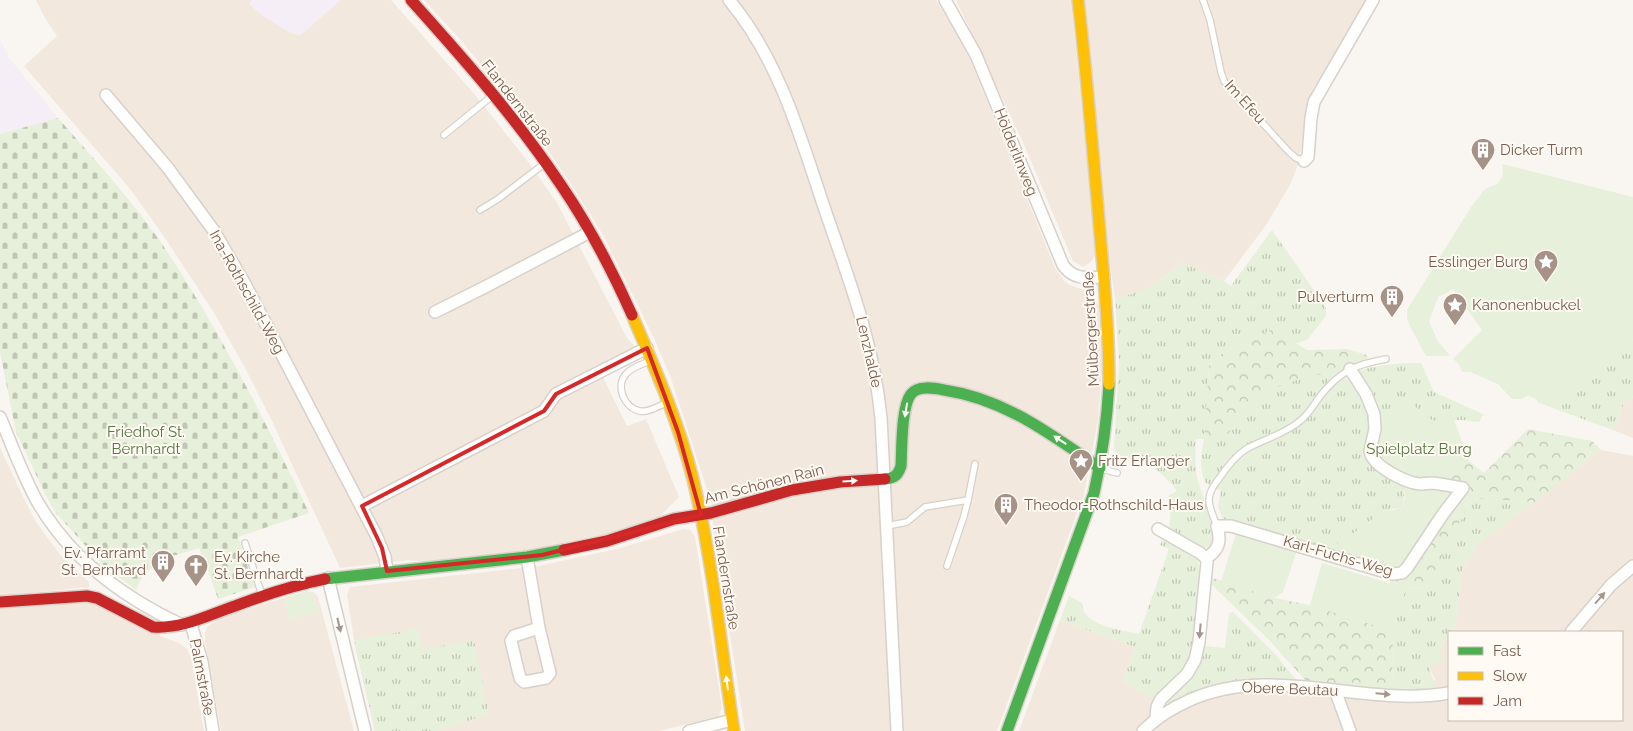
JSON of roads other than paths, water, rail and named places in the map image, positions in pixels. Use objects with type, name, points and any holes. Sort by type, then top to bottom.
[{"type":"street","name":"Flandernstraße","points":[[411,0],[494,95],[546,163],[590,232],[647,348],[668,402],[692,478],[701,515],[733,725]]},
{"type":"street","name":"Lenzhalde","points":[[729,0],[758,41],[781,86],[864,325],[880,404],[897,731]]},
{"type":"street","name":"Hölderlinweg","points":[[945,0],[976,55],[1066,270],[1075,276],[1087,278],[1104,276]]},
{"type":"street","name":"Mülbergerstraße","points":[[1006,731],[1090,506],[1100,468],[1110,383],[1109,330],[1078,0]]},
{"type":"street","points":[[1304,161],[1308,157],[1314,102],[1373,0]]},
{"type":"street","name":"Ina-Rothschild-Weg","points":[[106,95],[168,168],[214,231],[245,284],[362,506],[382,548],[387,571]]},
{"type":"street","points":[[435,312],[590,232]]},
{"type":"street","points":[[362,506],[544,411],[556,394],[647,348]]},
{"type":"street","name":"Karl-Fuchs-Weg","points":[[1216,526],[1236,526],[1392,574],[1402,573],[1407,568],[1463,488],[1442,484],[1418,484],[1393,474],[1376,462],[1370,450],[1375,425],[1373,409],[1350,369]]},
{"type":"street","points":[[884,478],[896,476],[900,470],[905,411],[908,400],[916,390],[926,388],[965,392],[989,400],[1047,432],[1100,468]]},
{"type":"street","points":[[0,417],[37,501],[71,548],[100,576],[123,593],[153,611],[186,624]]},
{"type":"street","name":"Am Schönen Rain","points":[[0,602],[87,596],[97,598],[153,627],[164,628],[186,624],[305,582],[387,571],[527,558],[607,541],[674,519],[720,511],[770,496],[817,485],[884,478]]},
{"type":"street","points":[[1206,558],[1215,552],[1219,545],[1220,535],[1216,526]]},
{"type":"street","points":[[1158,529],[1206,558]]},
{"type":"street","points":[[527,558],[539,628],[550,675],[546,678],[524,682],[520,678],[511,641],[514,636],[539,628]]},
{"type":"street","points":[[1156,718],[1157,707],[1161,699],[1181,681],[1194,664],[1199,642],[1206,558]]},
{"type":"street","points":[[1572,631],[1612,585],[1633,566]]},
{"type":"street","points":[[328,578],[366,731]]},
{"type":"street","name":"Palmstraße","points":[[186,624],[202,662],[213,731]]},
{"type":"street","name":"Obere Beutau","points":[[1142,731],[1156,718],[1194,698],[1224,688],[1245,685],[1271,685],[1407,696],[1448,693]]},
{"type":"street","points":[[1335,690],[1350,731]]},
{"type":"street","points":[[689,731],[733,725]]},
{"type":"lane","name":"Im Efeu","points":[[1203,0],[1210,20],[1224,81],[1289,152],[1296,158],[1304,161]]},
{"type":"lane","points":[[444,136],[494,95]]},
{"type":"lane","points":[[480,210],[546,163]]},
{"type":"lane","points":[[1216,526],[1209,501],[1210,494],[1230,463],[1244,450],[1283,432],[1299,422],[1311,410],[1330,384],[1350,369],[1365,363],[1386,359]]},
{"type":"lane","points":[[652,360],[630,370],[624,377],[621,386],[623,397],[628,405],[639,411],[647,411],[668,402]]},
{"type":"lane","points":[[947,566],[964,516],[975,464]]},
{"type":"lane","points":[[1100,468],[1117,473]]},
{"type":"lane","points":[[887,526],[907,522],[925,507],[968,500]]},
{"type":"lane","points":[[245,543],[262,596]]},
{"type":"place","name":"Dicker Turm","points":[[1483,171]]},
{"type":"place","name":"Esslinger Burg","points":[[1546,283]]},
{"type":"place","name":"Pulverturm","points":[[1392,318]]},
{"type":"place","name":"Kanonenbuckel","points":[[1455,326]]},
{"type":"place","name":"Fritz Erlanger","points":[[1081,482]]},
{"type":"place","name":"Theodor-Rothschild-Haus","points":[[1006,526]]},
{"type":"place","name":"Ev. Pfarramt St. Bernhard","points":[[163,583]]},
{"type":"place","name":"Ev. Kirche St. Bernhardt","points":[[196,587]]},
{"type":"park label","name":"Friedhof St. Bernhardt","points":[[146,440]]},
{"type":"park label","name":"Spielplatz Burg","points":[[1419,449]]}]
